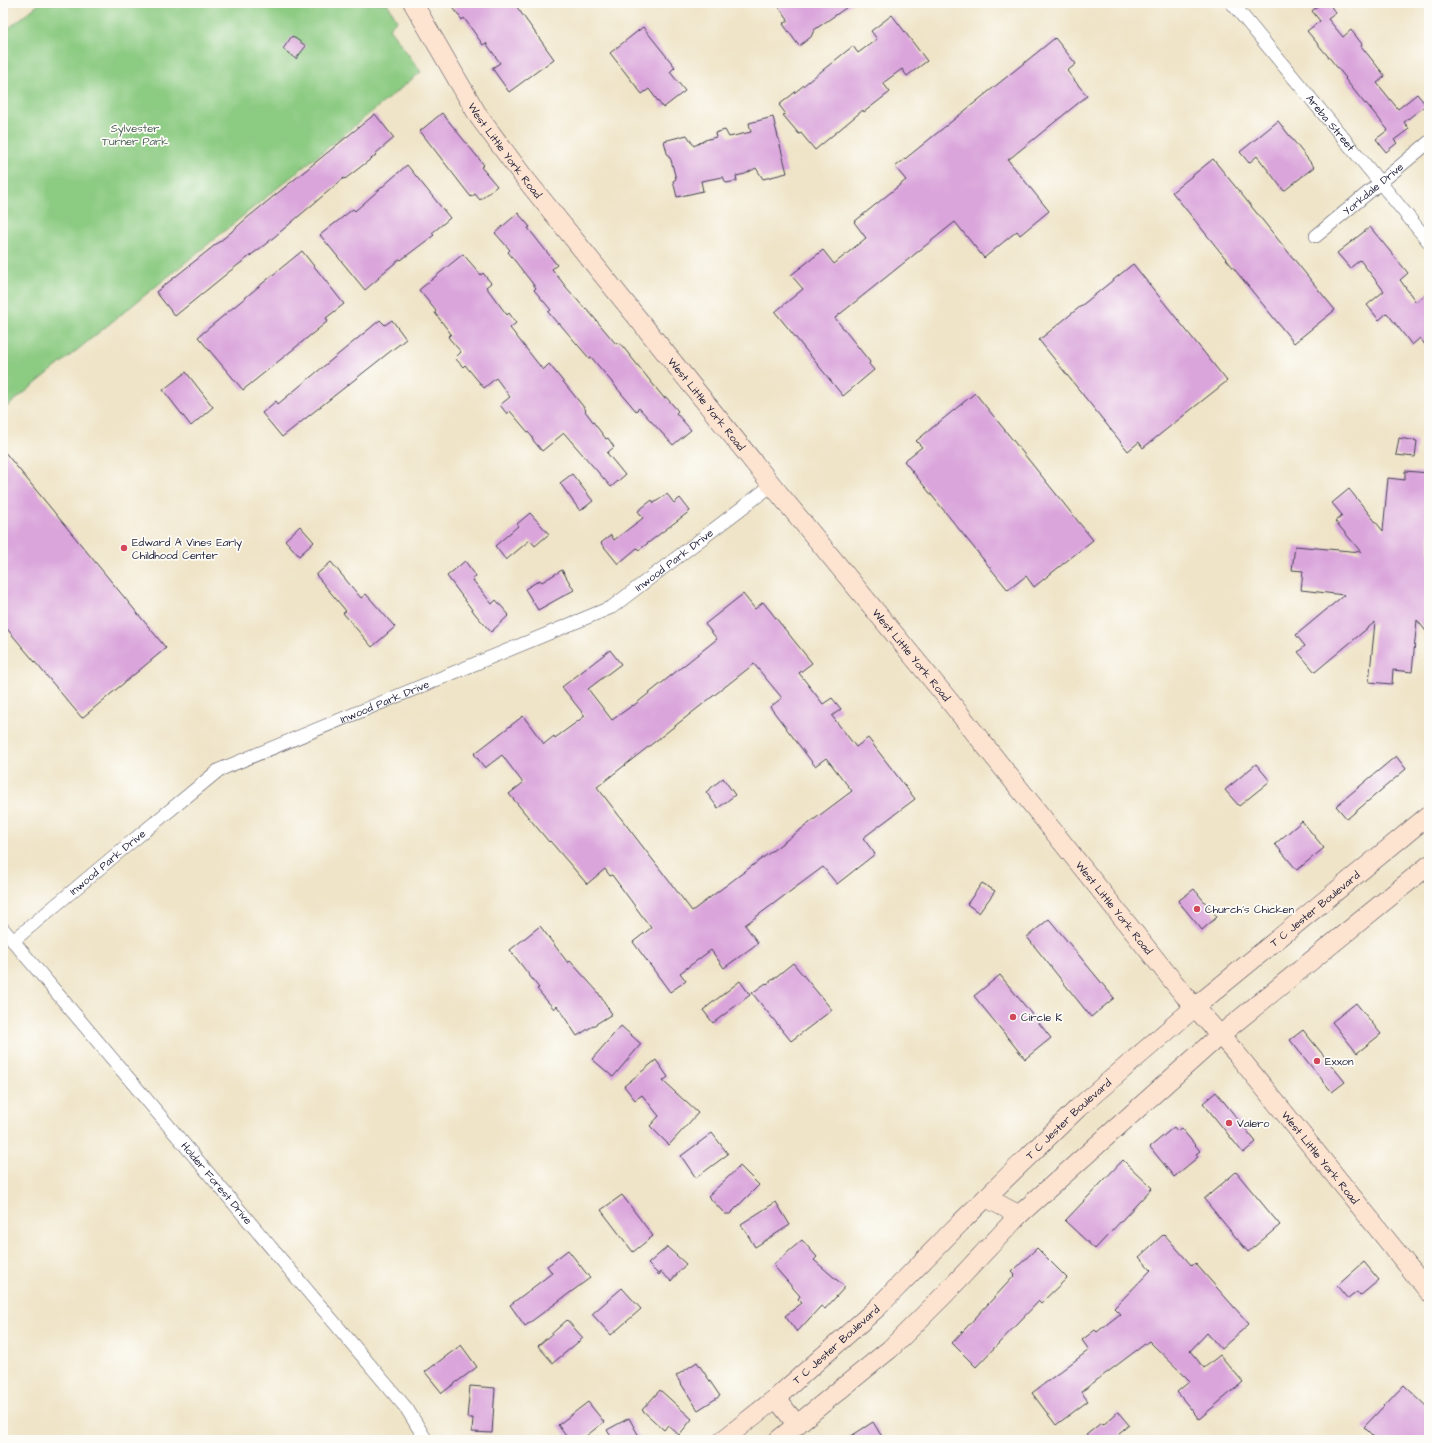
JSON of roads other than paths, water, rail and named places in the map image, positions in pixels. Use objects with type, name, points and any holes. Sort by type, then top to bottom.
[{"type":"main road","name":"West Little York Road","points":[[413,3],[479,117],[528,182],[772,485],[942,692],[1195,1007],[1220,1034],[1429,1292]]},
{"type":"main road","name":"T C Jester Boulevard","points":[[723,1440],[776,1398],[877,1308],[1078,1108],[1195,1007],[1429,815]]},
{"type":"main road","points":[[778,1440],[890,1348],[945,1294],[1019,1215],[1220,1034],[1429,865]]},
{"type":"main road","points":[[987,1198],[1019,1215]]},
{"type":"main road","points":[[776,1398],[797,1425]]},
{"type":"street","name":"Areba Street","points":[[1232,3],[1429,242]]},
{"type":"street","name":"Yorkdale Drive","points":[[1316,236],[1429,142]]},
{"type":"street","name":"Inwood Park Drive","points":[[13,941],[219,770],[612,607],[772,485]]},
{"type":"street","name":"Holder Forest Drive","points":[[3,929],[407,1409],[426,1440]]},
{"type":"place","name":"Edward A Vines Early Childhood Center","points":[[124,548]]},
{"type":"place","name":"Church's Chicken","points":[[1197,909]]},
{"type":"place","name":"Circle K","points":[[1013,1017]]},
{"type":"place","name":"Exxon","points":[[1317,1061]]},
{"type":"place","name":"Valero","points":[[1229,1123]]},
{"type":"park label","name":"Sylvester Turner Park","points":[[135,134]]}]
